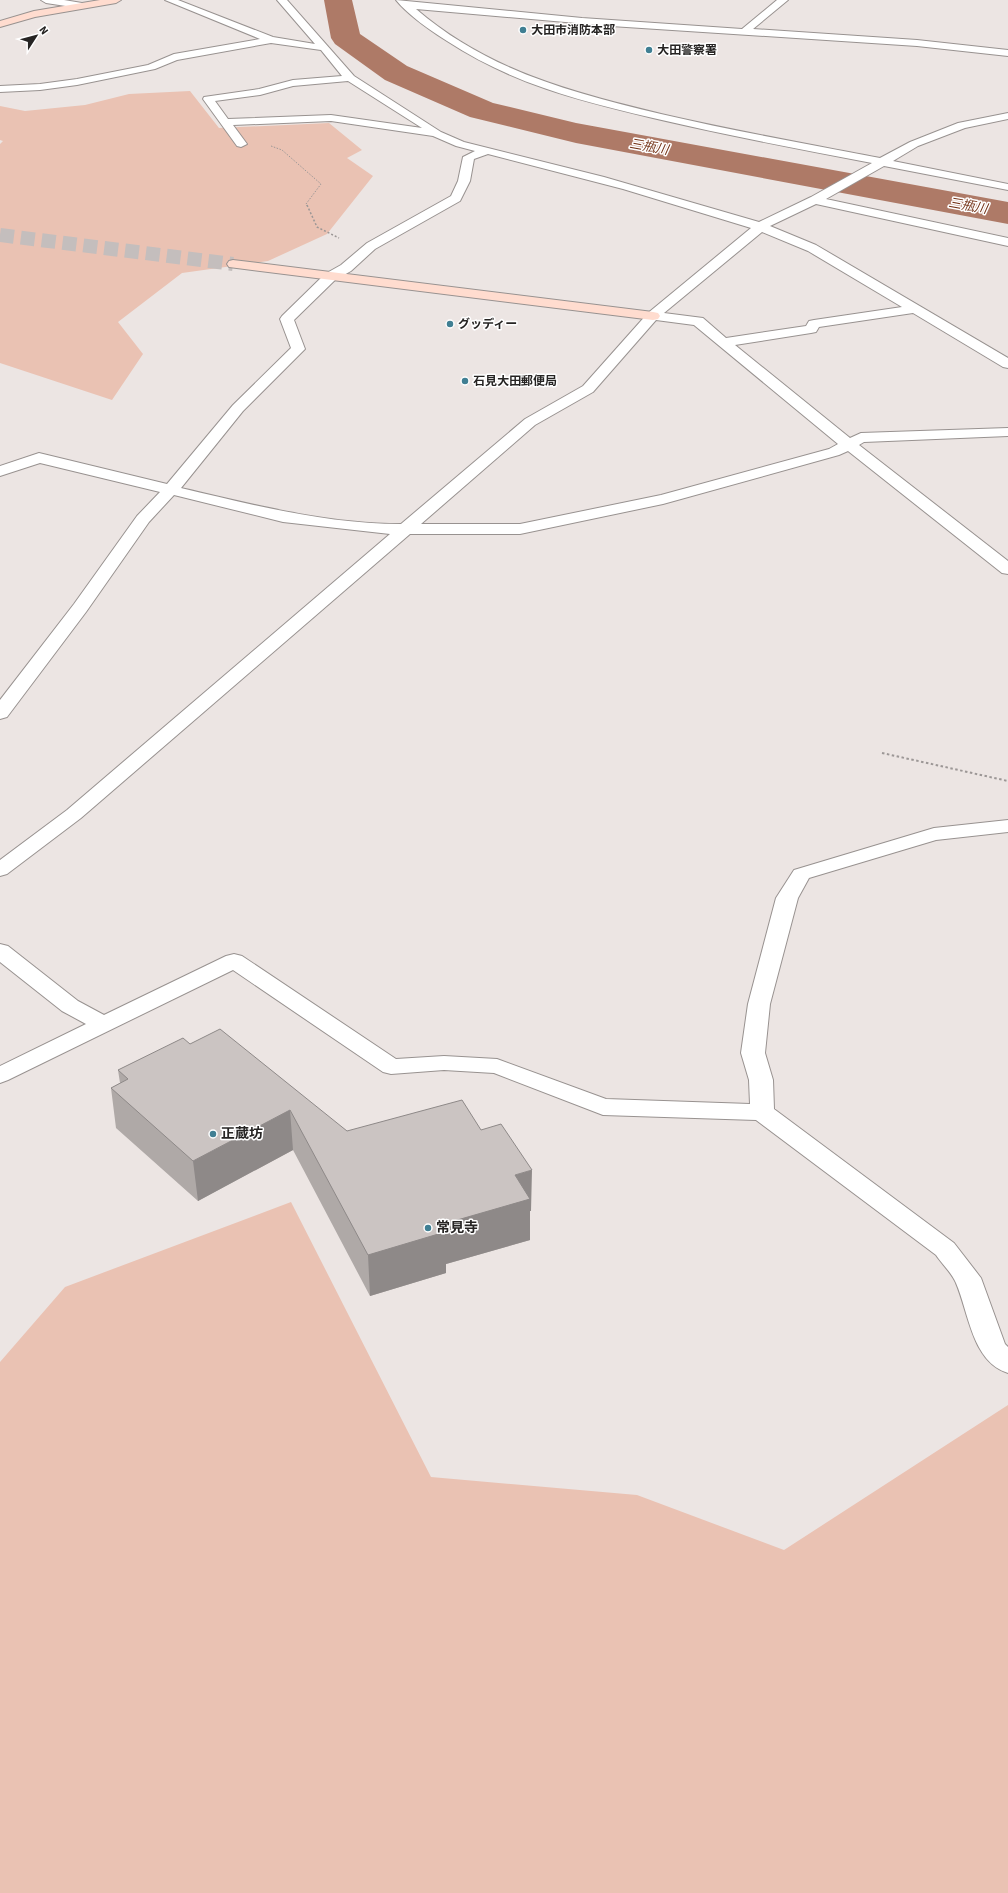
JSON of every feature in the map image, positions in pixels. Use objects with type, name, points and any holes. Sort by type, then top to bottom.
[{"type":"street","points":[[46,0],[79,5]]},
{"type":"street","points":[[0,24],[34,14],[79,5],[116,0]]},
{"type":"street","points":[[170,0],[271,40],[325,48]]},
{"type":"street","points":[[282,0],[350,78],[437,134],[460,144],[591,176],[761,226],[812,248],[1008,364]]},
{"type":"street","points":[[745,31],[783,0]]},
{"type":"street","points":[[403,3],[642,26],[745,31],[1008,53]]},
{"type":"street","points":[[403,3],[433,28],[469,51],[533,82],[582,98],[700,126],[1008,187]]},
{"type":"street","points":[[0,89],[40,87],[77,82],[151,67],[174,57],[271,40]]},
{"type":"street","points":[[241,144],[208,99],[260,92],[293,83],[350,78]]},
{"type":"street","points":[[0,870],[74,814],[530,422],[588,389],[653,316],[761,226],[815,200],[914,144],[962,125],[1008,116]]},
{"type":"street","points":[[225,122],[331,118],[437,134]]},
{"type":"street","points":[[0,713],[80,608],[143,519],[170,491],[238,408],[298,349],[287,319],[330,277],[346,268],[371,246],[456,198],[464,181],[469,157],[488,150]]},
{"type":"street","points":[[815,200],[1008,242]]},
{"type":"street","points":[[234,264],[698,321],[849,445],[1008,569]]},
{"type":"street","points":[[724,342],[811,329],[814,324],[914,309]]},
{"type":"street","points":[[0,472],[39,458],[170,491],[283,517],[384,529],[520,530],[663,499],[834,452],[861,438],[1008,432]]},
{"type":"street","points":[[762,1112],[761,1080],[753,1052],[759,1004],[787,898],[801,874],[934,834],[1008,826]]},
{"type":"street","points":[[0,951],[70,1006],[104,1025]]},
{"type":"street","points":[[0,1075],[234,961],[391,1067],[444,1063],[497,1066],[603,1107],[762,1112],[945,1249],[968,1278],[993,1349],[1008,1363]]},
{"type":"path","points":[[241,144],[275,146],[282,150],[321,184],[306,204],[317,227],[340,238],[371,246]]},
{"type":"path","points":[[882,753],[1008,781]]},
{"type":"shaded area","points":[[190,91],[219,128],[329,123],[362,150],[347,158],[373,176],[327,234],[268,261],[182,273],[118,322],[143,354],[112,400],[0,363],[0,144],[3,141],[0,140],[0,106],[25,111],[85,105],[129,94]]},
{"type":"shaded area","points":[[291,1202],[431,1477],[637,1495],[784,1550],[1008,1405],[1008,1893],[0,1893],[0,1362],[65,1287]]},
{"type":"building","points":[[220,1029],[347,1131],[462,1100],[481,1130],[501,1124],[532,1170],[515,1175],[530,1199],[440,1225],[445,1232],[368,1255],[290,1110],[193,1161],[111,1088],[128,1079],[118,1070],[183,1038],[190,1044]]},
{"type":"waterway","name":"三瓶川","points":[[338,0],[346,38],[396,73],[482,110],[576,133],[1008,213]]},
{"type":"tunnel","points":[[0,235],[233,264]]},
{"type":"place","name":"大田市消防本部","points":[[523,30]]},
{"type":"place","name":"大田警察署","points":[[649,50]]},
{"type":"place","name":"グッディー","points":[[450,324]]},
{"type":"place","name":"石見大田郵便局","points":[[465,381]]},
{"type":"place","name":"正蔵坊","points":[[213,1134]]},
{"type":"place","name":"常見寺","points":[[428,1228]]}]
